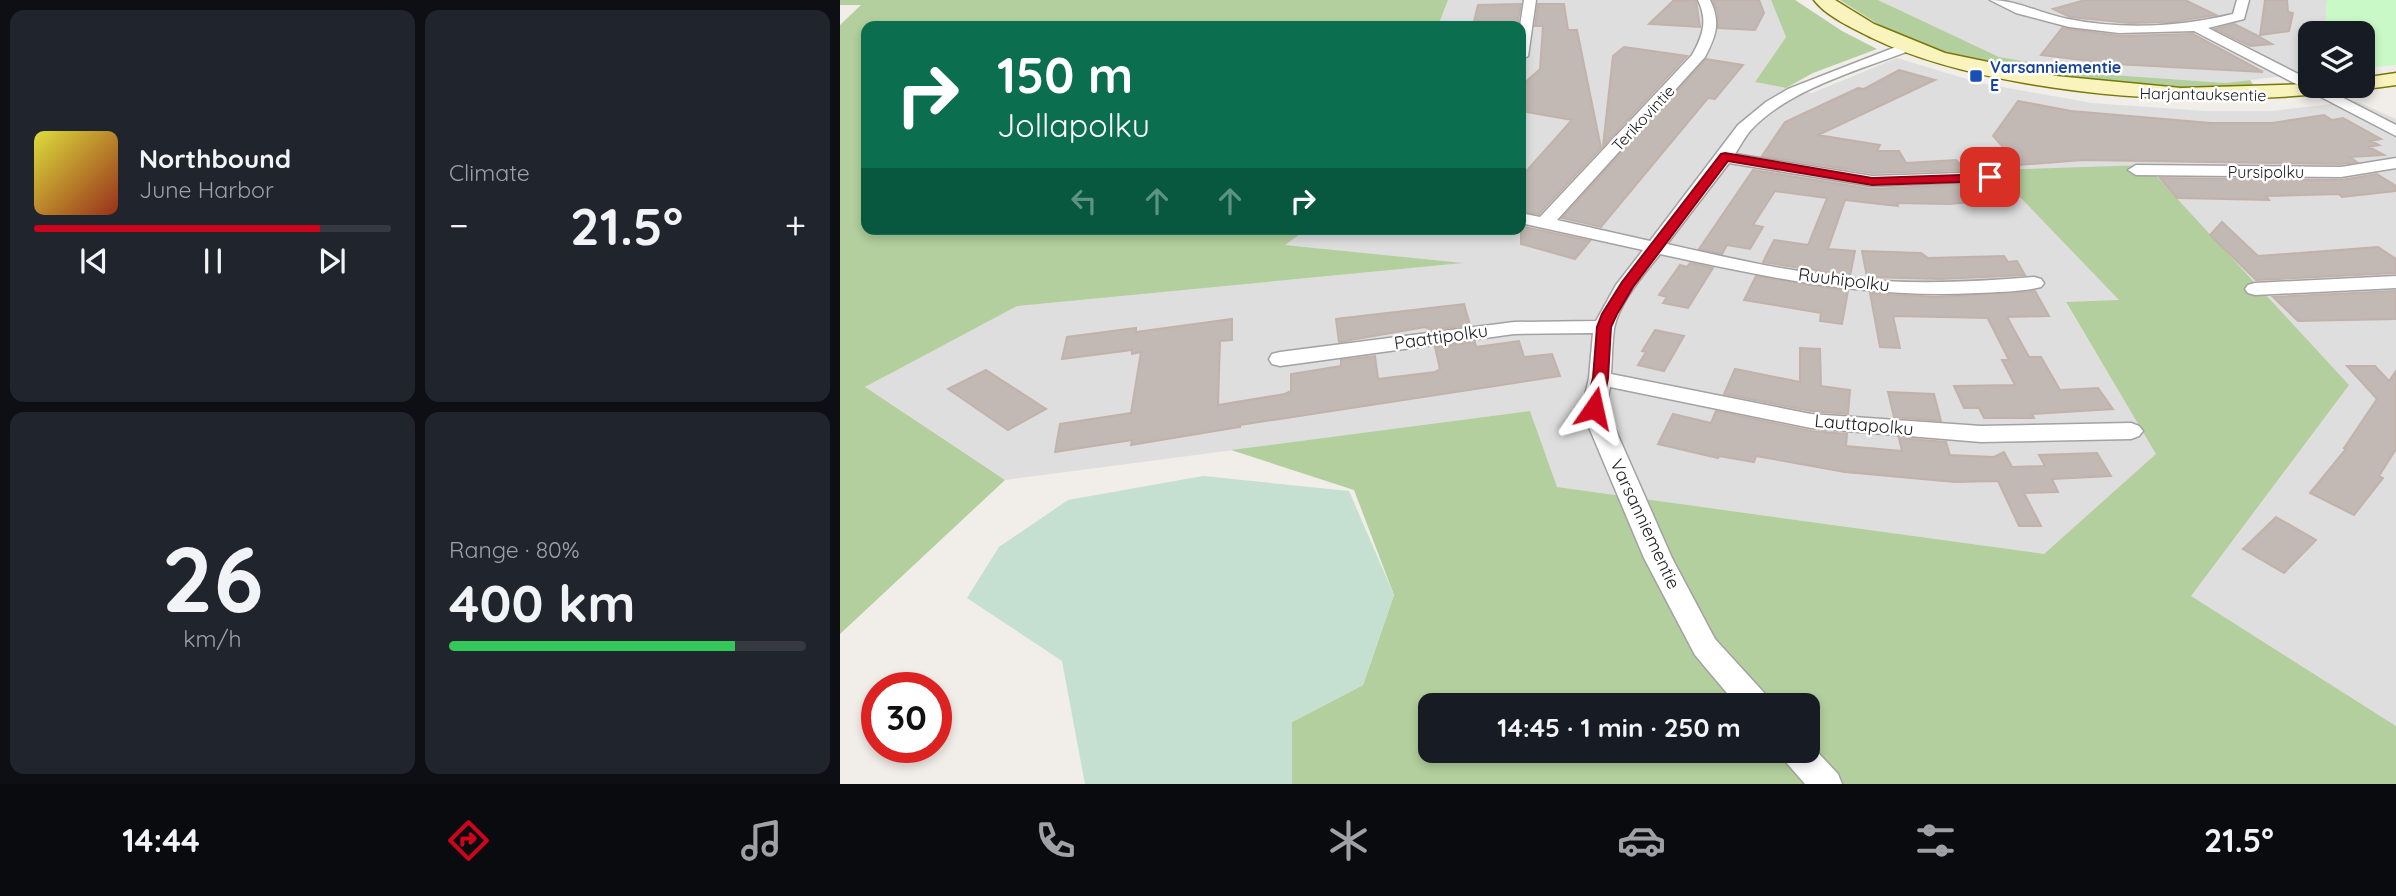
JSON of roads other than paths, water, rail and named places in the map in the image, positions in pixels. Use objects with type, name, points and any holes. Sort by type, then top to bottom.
[{"type":"street","points":[[1526,35],[1530,0]]},
{"type":"street","name":"Terikovintie","points":[[1544,223],[1698,57],[1712,28],[1712,16],[1704,0]]},
{"type":"street","name":"Harjantauksentie","points":[[1823,0],[1848,19],[1906,47],[1998,72],[2095,89],[2195,97],[2298,93]]},
{"type":"street","points":[[1996,0],[2045,19],[2086,28],[2141,30],[2196,27],[2239,16],[2243,0]]},
{"type":"street","points":[[2196,27],[2298,80]]},
{"type":"street","name":"Varsanniementie","points":[[1745,693],[1705,647],[1658,558],[1594,408],[1600,378],[1604,327],[1626,285],[1725,157],[1744,128],[1788,94],[1852,66],[1906,47]]},
{"type":"street","points":[[2375,82],[2396,79]]},
{"type":"street","points":[[2333,98],[2396,131]]},
{"type":"street","points":[[1725,157],[1872,181],[1990,177]]},
{"type":"street","name":"Pursipolku","points":[[2136,170],[2341,172],[2396,163]]},
{"type":"street","name":"Ruuhipolku","points":[[1526,220],[1656,248],[1861,285],[1983,288],[2034,283]]},
{"type":"street","points":[[2255,289],[2396,282]]},
{"type":"street","name":"Paattipolku","points":[[1280,359],[1514,328],[1604,327]]},
{"type":"street","name":"Lauttapolku","points":[[1600,378],[1811,421],[1981,434],[2131,431]]},
{"type":"street","points":[[1807,763],[1826,784]]},
{"type":"place","name":"Varsanniementie E","points":[[1976,76]]}]
